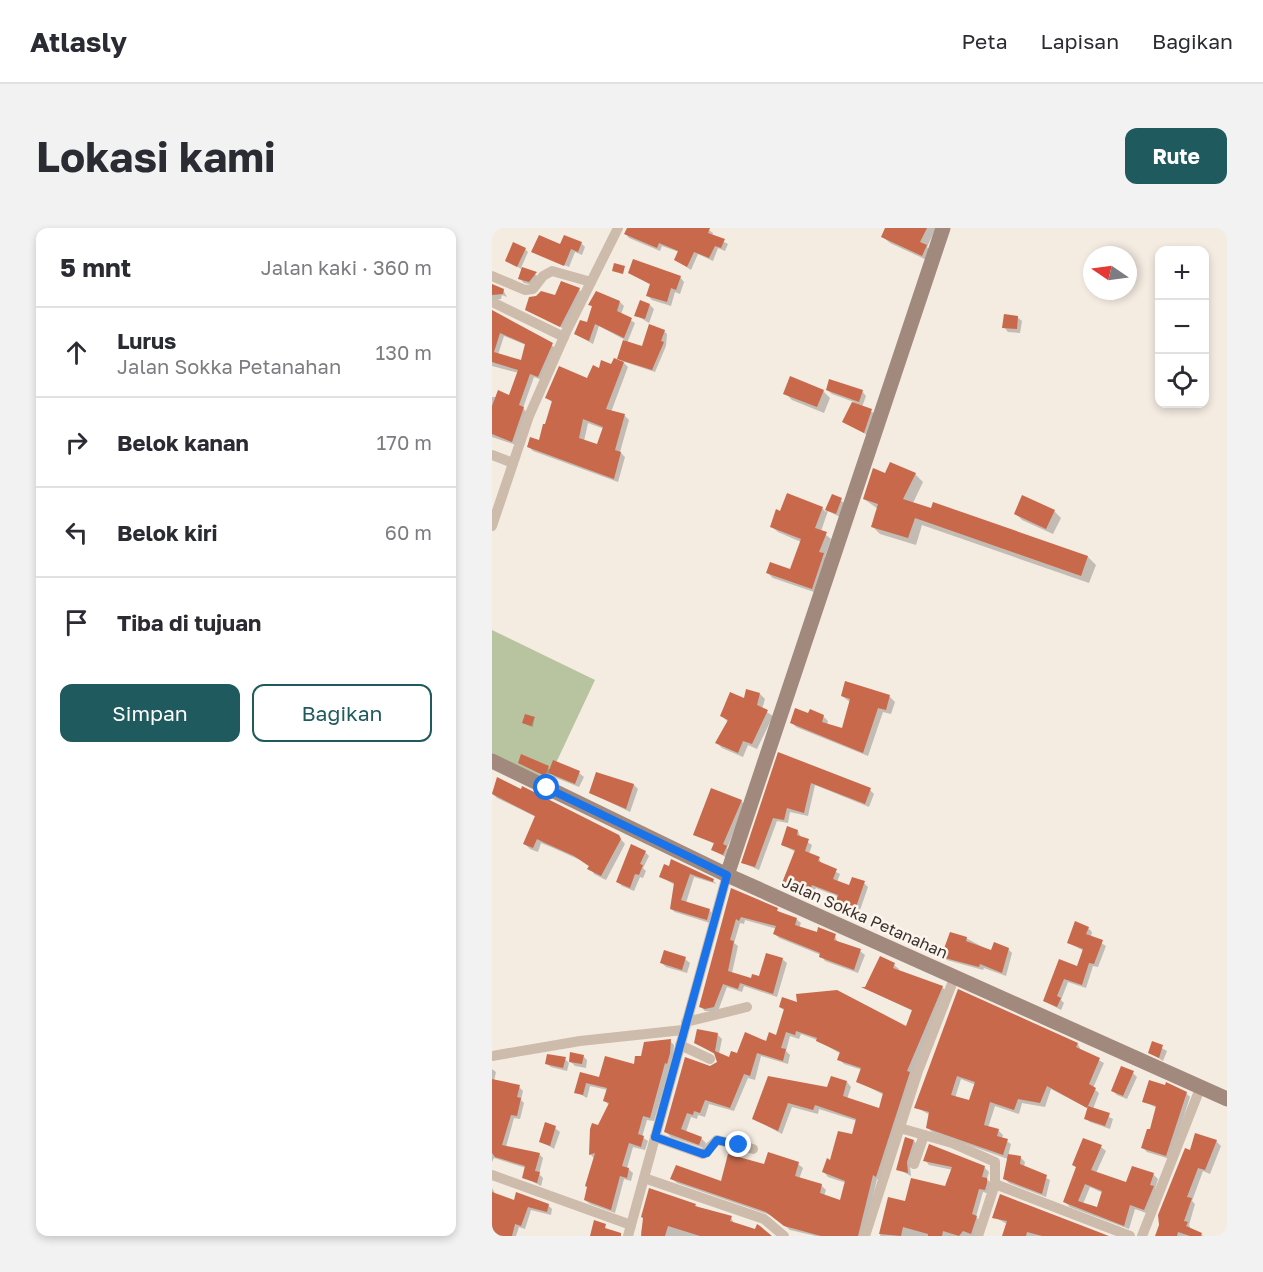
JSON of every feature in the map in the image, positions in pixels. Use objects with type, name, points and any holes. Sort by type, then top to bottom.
[{"type":"street","points":[[492,526],[529,416],[564,337],[618,228]]},
{"type":"street","points":[[492,1175],[630,1231],[727,875],[943,228]]},
{"type":"street","points":[[492,276],[525,290],[533,289],[543,276],[552,271],[591,282]]},
{"type":"street","points":[[492,302],[564,337]]},
{"type":"street","points":[[492,455],[513,464]]},
{"type":"street","name":"Jalan Sokka Petanahan","points":[[492,761],[727,875],[1227,1099]]},
{"type":"street","points":[[865,1236],[918,1071],[955,976]]},
{"type":"street","points":[[492,1056],[684,1026],[747,1007]]},
{"type":"street","points":[[680,1045],[710,1059]]},
{"type":"street","points":[[1142,1236],[1201,1086]]},
{"type":"street","points":[[900,1128],[989,1157],[997,1168],[995,1184],[978,1236]]},
{"type":"street","points":[[914,1164],[924,1135]]},
{"type":"street","points":[[655,1137],[703,1154],[707,1153],[717,1140],[753,1149]]},
{"type":"street","points":[[644,1178],[764,1219],[784,1236]]},
{"type":"street","points":[[995,1184],[1130,1236]]},
{"type":"green space","points":[[492,630],[595,680],[547,782],[492,756]]},
{"type":"building","points":[[627,228],[710,228],[708,233],[725,239],[721,248],[715,246],[709,258],[694,252],[687,267],[674,260],[678,251],[659,243],[657,248],[624,234]]},
{"type":"building","points":[[885,228],[927,228],[920,242],[927,245],[922,256],[881,237]]},
{"type":"building","points":[[539,235],[560,244],[564,235],[582,242],[578,252],[571,249],[564,266],[531,252]]},
{"type":"building","points":[[513,242],[526,248],[517,267],[505,261]]},
{"type":"building","points":[[633,259],[681,276],[676,290],[671,288],[667,302],[646,296],[650,284],[628,273]]},
{"type":"building","points":[[614,263],[625,266],[623,274],[612,271]]},
{"type":"building","points":[[522,267],[537,272],[529,282],[518,279]]},
{"type":"building","points":[[561,281],[580,288],[560,327],[525,310],[529,297],[536,296],[541,291],[555,295]]},
{"type":"building","points":[[492,284],[504,289],[503,294],[492,295]]},
{"type":"building","points":[[596,291],[620,301],[617,311],[632,318],[624,338],[595,324],[589,341],[574,334],[580,320],[587,322],[592,306],[588,305]]},
{"type":"building","points":[[640,300],[650,304],[645,319],[634,316]]},
{"type":"building","points":[[492,310],[553,343],[538,377],[530,374],[519,405],[524,407],[512,442],[492,434],[492,406],[498,390],[509,395],[518,370],[492,362]],"holes":[[[500,333],[525,344],[521,360],[494,352]]]},
{"type":"building","points":[[1004,314],[1018,316],[1017,329],[1002,328]]},
{"type":"building","points":[[649,324],[665,330],[661,341],[664,342],[652,370],[617,359],[623,340],[642,346]]},
{"type":"building","points":[[614,358],[624,362],[606,409],[625,414],[615,450],[621,452],[614,479],[527,447],[530,437],[539,440],[552,401],[545,398],[559,366],[587,378],[593,365],[599,368],[601,360],[611,364]],"holes":[[[583,419],[603,427],[597,444],[579,438]]]},
{"type":"building","points":[[790,376],[824,390],[817,407],[783,394]]},
{"type":"building","points":[[829,379],[863,390],[859,402],[826,390]]},
{"type":"building","points":[[852,402],[872,409],[864,433],[842,422]]},
{"type":"building","points":[[890,462],[916,473],[903,499],[931,508],[933,502],[1088,556],[1081,576],[915,518],[908,538],[871,527],[878,504],[863,499],[873,468],[885,473]]},
{"type":"building","points":[[787,493],[823,507],[815,528],[827,532],[819,552],[824,553],[812,589],[766,573],[770,562],[790,569],[801,539],[770,527],[776,509],[780,511]]},
{"type":"building","points":[[832,494],[842,498],[836,514],[825,510]]},
{"type":"building","points":[[1022,495],[1055,510],[1046,529],[1014,514]]},
{"type":"building","points":[[845,681],[890,695],[886,710],[878,708],[863,753],[790,723],[795,708],[808,713],[810,709],[824,715],[822,722],[842,728],[850,699],[841,696]]},
{"type":"building","points":[[746,689],[760,693],[757,705],[768,710],[752,744],[743,741],[738,753],[715,743],[728,720],[720,716],[730,692],[744,698]]},
{"type":"building","points":[[525,714],[535,717],[531,726],[522,723]]},
{"type":"building","points":[[778,752],[871,788],[865,804],[811,783],[804,813],[787,808],[784,820],[773,818],[755,867],[741,863]]},
{"type":"building","points":[[521,754],[549,766],[545,776],[518,763]]},
{"type":"building","points":[[553,760],[580,771],[575,784],[548,773]]},
{"type":"building","points":[[596,772],[634,784],[626,809],[589,793]]},
{"type":"building","points":[[497,777],[521,789],[522,786],[619,835],[621,839],[601,876],[587,869],[589,866],[574,856],[537,839],[533,848],[523,844],[535,816],[492,794]]},
{"type":"building","points":[[711,788],[742,800],[723,844],[727,846],[723,855],[711,850],[714,843],[693,835]]},
{"type":"building","points":[[787,826],[798,830],[797,835],[809,839],[805,851],[820,857],[818,861],[837,869],[833,879],[849,885],[852,877],[865,881],[855,910],[835,903],[838,895],[812,885],[808,895],[782,883],[795,850],[781,845]]},
{"type":"building","points":[[631,844],[646,851],[640,864],[643,865],[639,875],[635,874],[630,888],[616,882]]},
{"type":"building","points":[[671,859],[714,879],[713,882],[690,874],[681,900],[710,909],[707,920],[670,909],[674,883],[659,877],[664,864],[669,866]]},
{"type":"building","points":[[731,888],[778,908],[777,911],[797,918],[795,925],[817,932],[818,927],[836,934],[834,940],[861,949],[854,970],[819,957],[820,953],[773,934],[776,926],[741,917],[739,921],[736,919],[730,940],[734,941],[728,971],[751,978],[752,974],[759,976],[766,953],[783,958],[773,994],[740,983],[738,989],[723,984],[714,1007],[705,1009],[699,1007]]},
{"type":"building","points":[[1075,921],[1089,927],[1086,934],[1103,940],[1094,964],[1089,963],[1082,985],[1064,979],[1057,996],[1061,998],[1057,1007],[1043,1001],[1059,959],[1077,966],[1083,949],[1067,943]]},
{"type":"building","points":[[950,932],[967,937],[966,941],[991,950],[994,942],[1009,948],[1002,973],[980,964],[979,967],[941,957]]},
{"type":"building","points":[[664,950],[686,957],[682,970],[660,963]]},
{"type":"building","points":[[880,956],[895,963],[893,968],[943,986],[907,1071],[910,1072],[876,1177],[873,1175],[858,1236],[821,1236],[784,1226],[766,1212],[670,1179],[676,1165],[721,1181],[728,1154],[764,1164],[768,1152],[799,1162],[795,1176],[822,1184],[820,1193],[840,1200],[845,1181],[822,1172],[827,1158],[830,1160],[838,1131],[852,1134],[856,1119],[815,1105],[813,1110],[788,1103],[778,1131],[752,1119],[768,1076],[827,1087],[831,1076],[847,1081],[843,1096],[879,1108],[883,1093],[856,1082],[861,1068],[837,1060],[840,1052],[816,1041],[817,1038],[796,1031],[795,1035],[786,1032],[781,1048],[786,1049],[783,1061],[757,1053],[750,1076],[744,1074],[730,1108],[705,1100],[700,1113],[694,1111],[693,1115],[687,1113],[681,1129],[702,1137],[699,1145],[664,1132],[685,1057],[710,1066],[717,1062],[714,1053],[694,1043],[697,1029],[718,1033],[715,1051],[729,1057],[731,1051],[737,1053],[745,1032],[766,1041],[769,1032],[776,1035],[784,1009],[779,1007],[782,997],[797,1002],[796,994],[837,990],[906,1026],[912,1010],[861,987],[865,987]]},
{"type":"building","points":[[958,989],[1078,1043],[1076,1047],[1100,1058],[1089,1084],[1096,1088],[1087,1108],[1047,1086],[1040,1103],[1018,1099],[1014,1110],[990,1102],[984,1125],[999,1129],[997,1136],[1008,1139],[1003,1155],[926,1128],[929,1112],[914,1108]],"holes":[[[957,1076],[975,1082],[969,1100],[951,1095]]]},
{"type":"building","points":[[671,1039],[670,1053],[667,1064],[665,1063],[650,1118],[643,1116],[638,1134],[644,1136],[641,1147],[629,1143],[622,1166],[629,1168],[627,1178],[620,1176],[611,1210],[584,1200],[587,1187],[585,1186],[595,1153],[589,1155],[590,1129],[592,1123],[598,1125],[609,1103],[603,1101],[607,1088],[586,1083],[583,1095],[574,1093],[580,1072],[599,1077],[605,1056],[634,1064],[635,1056],[641,1056],[644,1042]]},
{"type":"building","points":[[1152,1041],[1163,1045],[1159,1058],[1148,1053]]},
{"type":"building","points":[[570,1052],[584,1055],[582,1064],[569,1062]]},
{"type":"building","points":[[547,1054],[566,1057],[563,1068],[545,1064]]},
{"type":"building","points":[[1121,1066],[1134,1071],[1123,1096],[1111,1091]]},
{"type":"building","points":[[492,1079],[520,1085],[517,1097],[521,1098],[517,1116],[511,1115],[502,1145],[540,1153],[535,1171],[540,1172],[537,1183],[522,1178],[525,1166],[495,1157],[492,1153]]},
{"type":"building","points":[[1149,1080],[1165,1085],[1166,1082],[1187,1092],[1166,1156],[1141,1148],[1147,1129],[1150,1129],[1156,1106],[1142,1102]]},
{"type":"building","points":[[1088,1106],[1110,1113],[1105,1126],[1084,1119]]},
{"type":"building","points":[[545,1122],[556,1126],[550,1146],[539,1142]]},
{"type":"building","points":[[1195,1133],[1217,1140],[1205,1170],[1198,1168],[1187,1197],[1192,1198],[1184,1221],[1188,1222],[1186,1226],[1202,1233],[1201,1236],[1190,1236],[1178,1232],[1177,1236],[1155,1236],[1159,1225],[1158,1215],[1185,1148],[1190,1150]]},
{"type":"building","points":[[905,1137],[914,1140],[907,1162],[908,1173],[896,1170]]},
{"type":"building","points":[[1083,1138],[1102,1145],[1091,1170],[1126,1182],[1132,1166],[1154,1173],[1150,1185],[1154,1186],[1144,1210],[1130,1205],[1124,1226],[1063,1202],[1076,1167],[1072,1165]],"holes":[[[1085,1184],[1102,1191],[1097,1207],[1078,1201]]]},
{"type":"building","points":[[929,1144],[985,1166],[982,1177],[987,1178],[987,1183],[985,1190],[979,1189],[972,1214],[977,1216],[971,1234],[963,1231],[959,1236],[943,1231],[942,1236],[928,1236],[928,1234],[903,1227],[901,1236],[879,1234],[888,1197],[905,1201],[911,1178],[945,1186],[952,1167],[923,1161]]},
{"type":"building","points":[[1008,1154],[1021,1156],[1020,1164],[1047,1175],[1042,1194],[1003,1179]]},
{"type":"building","points":[[649,1188],[696,1204],[695,1206],[732,1216],[730,1221],[755,1229],[757,1224],[772,1236],[700,1236],[668,1226],[665,1236],[641,1236],[643,1218],[641,1217]]},
{"type":"building","points":[[492,1192],[514,1200],[516,1192],[549,1204],[547,1212],[528,1207],[521,1226],[515,1224],[512,1236],[492,1236]]},
{"type":"building","points":[[1000,1194],[1109,1236],[1042,1236],[1027,1232],[1026,1236],[1002,1236],[1007,1221],[992,1218]]},
{"type":"building","points":[[594,1220],[606,1224],[605,1228],[621,1233],[621,1236],[590,1236]]},
{"type":"route","points":[[547,788],[727,875],[655,1137],[703,1154],[707,1153],[713,1142],[717,1140],[739,1145]]}]
